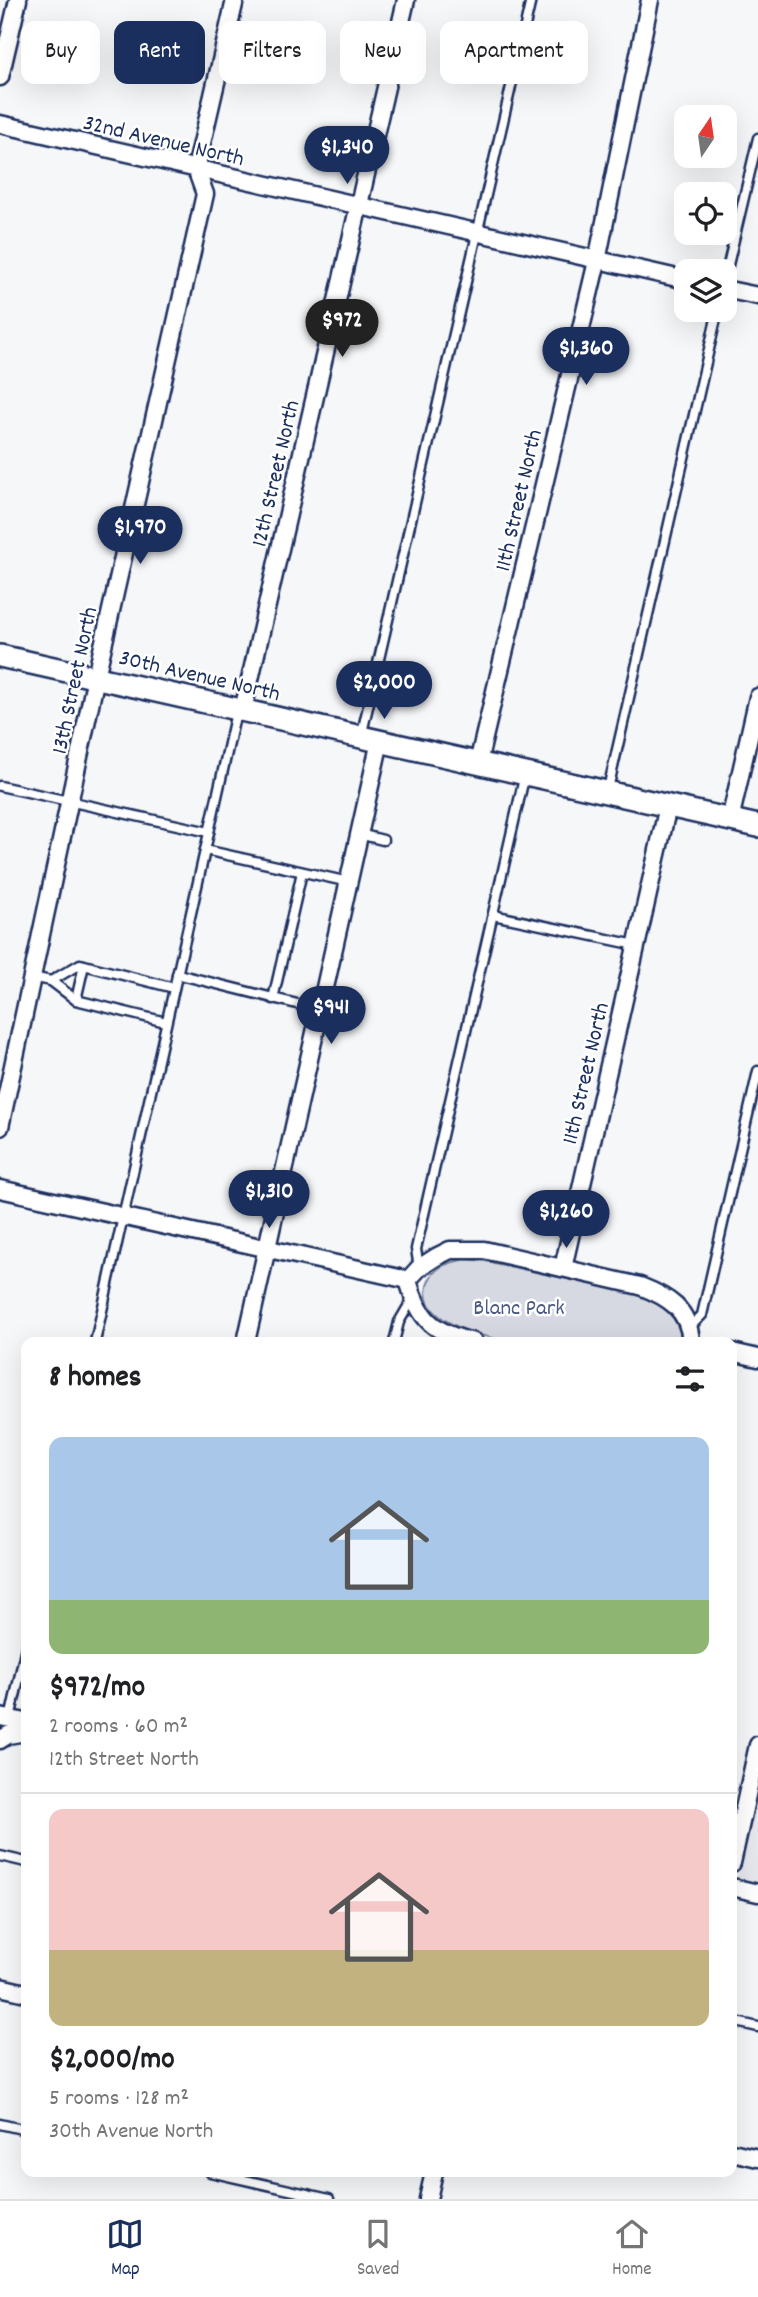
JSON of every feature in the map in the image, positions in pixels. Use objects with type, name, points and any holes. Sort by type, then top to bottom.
[{"type":"street","points":[[0,77],[18,0]]},
{"type":"street","name":"13th Street North","points":[[0,1127],[96,677],[205,194],[196,169],[235,0]]},
{"type":"street","name":"12th Street North","points":[[240,709],[406,0]]},
{"type":"street","name":"11th Street North","points":[[478,763],[597,261],[650,0]]},
{"type":"street","name":"32nd Avenue North","points":[[0,124],[674,277]]},
{"type":"street","points":[[737,292],[758,296]]},
{"type":"street","name":"30th Avenue North","points":[[0,656],[758,826]]},
{"type":"street","points":[[730,820],[758,697]]},
{"type":"street","points":[[247,1337],[359,834],[371,739]]},
{"type":"street","name":"11th Street North","points":[[563,1268],[668,806]]},
{"type":"street","points":[[0,1189],[268,1249],[414,1274],[450,1250],[484,1250],[640,1286],[658,1293],[674,1304],[690,1335]]},
{"type":"street","points":[[414,1274],[413,1298],[422,1316],[457,1337]]},
{"type":"street","points":[[737,1353],[758,1358]]},
{"type":"street","points":[[0,1740],[8,1735],[21,1733]]},
{"type":"street","points":[[737,1840],[758,1745]]},
{"type":"street","points":[[737,1888],[758,1893]]},
{"type":"street","points":[[0,1987],[21,1992]]},
{"type":"street","points":[[737,2153],[758,2158]]},
{"type":"street","points":[[428,2199],[433,2177]]},
{"type":"lane","points":[[371,739],[478,234],[531,0]]},
{"type":"lane","points":[[729,259],[758,138]]},
{"type":"lane","points":[[607,792],[715,322]]},
{"type":"lane","points":[[96,1337],[209,832],[240,709]]},
{"type":"lane","points":[[414,1274],[416,1249],[525,774]]},
{"type":"lane","points":[[0,786],[209,832]]},
{"type":"lane","points":[[359,834],[383,840]]},
{"type":"lane","points":[[205,850],[349,882]]},
{"type":"lane","points":[[274,999],[302,872]]},
{"type":"lane","points":[[493,915],[636,946]]},
{"type":"lane","points":[[51,981],[80,964],[174,988]]},
{"type":"lane","points":[[76,1000],[84,965]]},
{"type":"lane","points":[[177,974],[320,1010]]},
{"type":"lane","points":[[32,977],[51,981],[76,1000],[166,1022]]},
{"type":"lane","points":[[690,1335],[702,1315],[758,1071]]},
{"type":"lane","points":[[395,1337],[399,1322],[413,1298]]},
{"type":"lane","points":[[5,1718],[21,1664]]},
{"type":"lane","points":[[0,1856],[21,1861]]},
{"type":"lane","points":[[737,2022],[758,2027]]},
{"type":"lane","points":[[0,2124],[21,2129]]},
{"type":"lane","points":[[231,2177],[329,2199]]},
{"type":"shaded area","points":[[758,1786],[758,1882],[737,1877]]},
{"type":"green space","name":"Blanc Park","points":[[455,1261],[485,1261],[641,1295],[670,1313],[679,1326],[681,1337],[490,1337],[473,1333],[441,1318],[431,1307],[426,1295],[432,1275]]}]
